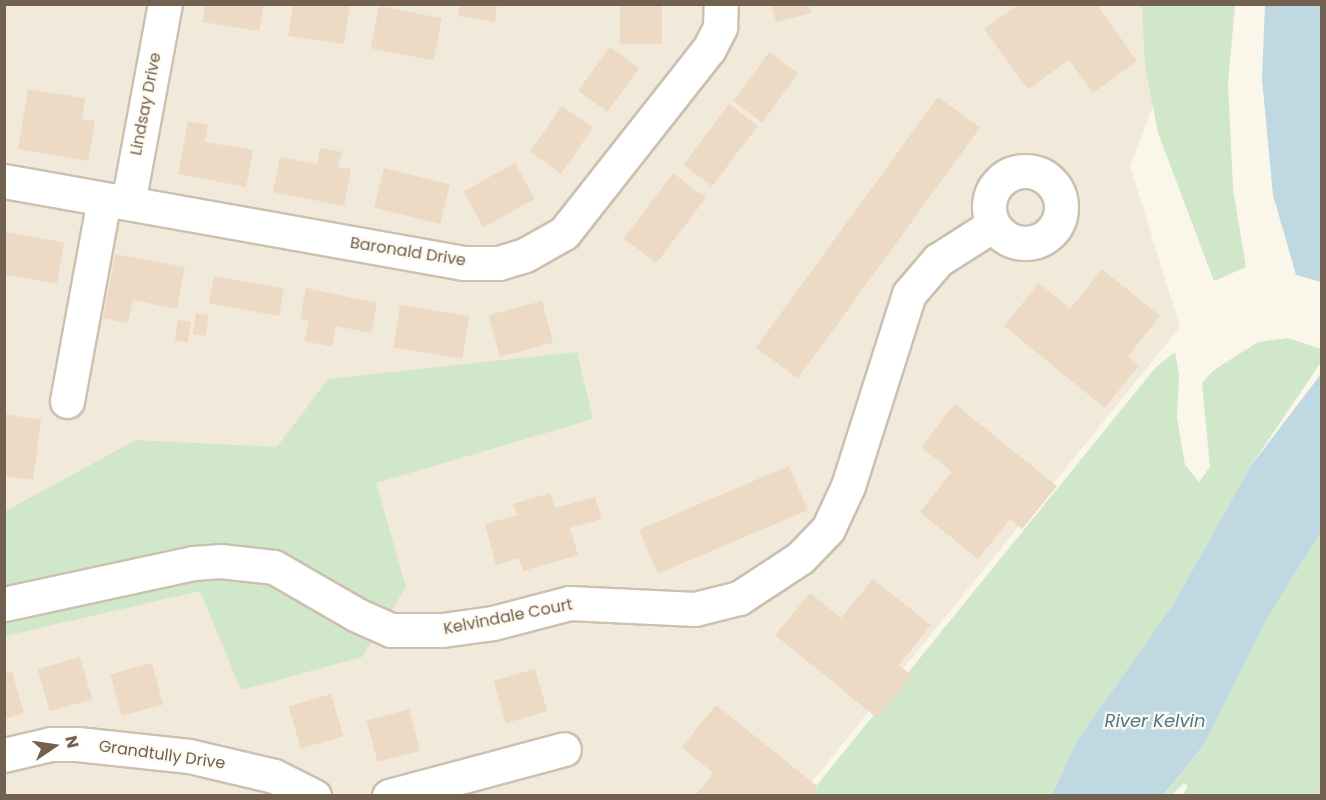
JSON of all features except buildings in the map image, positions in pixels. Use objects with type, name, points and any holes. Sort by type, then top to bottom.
[{"type":"street","name":"Lindsay Drive","points":[[67,401],[165,4]]},
{"type":"street","name":"Baronald Drive","points":[[4,181],[464,263],[499,263],[525,255],[564,233],[591,202],[709,49],[720,27],[721,4]]},
{"type":"street","name":"Kelvindale Court","points":[[4,604],[193,563],[220,561],[274,567],[357,615],[391,630],[442,630],[493,623],[569,603],[687,609],[739,598],[800,558],[828,529],[848,486],[909,294],[938,260],[993,225]]},
{"type":"street","name":"Grandtully Drive","points":[[4,755],[59,744],[189,756],[274,776],[314,795]]},
{"type":"street","points":[[389,795],[564,749]]},
{"type":"shaded area","points":[[5,5],[1156,5],[1167,69],[1130,166],[1180,327],[801,795],[5,796]]},
{"type":"green space","points":[[1142,5],[1235,5],[1228,84],[1233,189],[1246,267],[1214,281],[1158,133],[1145,65]]},
{"type":"green space","points":[[1288,338],[1321,349],[1321,362],[1250,467],[1174,603],[1076,742],[1052,795],[808,796],[1156,367],[1175,352],[1179,375],[1177,418],[1185,465],[1199,482],[1210,467],[1202,383],[1214,370],[1258,342]]},
{"type":"green space","points":[[577,352],[593,419],[376,483],[406,587],[362,657],[241,690],[200,591],[5,636],[4,512],[136,440],[277,447],[328,379]]},
{"type":"green space","points":[[1321,532],[1321,795],[1183,795],[1188,786],[1184,783],[1172,795],[1164,796],[1203,746],[1266,620]]},
{"type":"water","points":[[1265,5],[1321,5],[1321,282],[1296,275],[1273,195],[1262,79]]},
{"type":"water","name":"River Kelvin","points":[[1321,374],[1321,532],[1266,620],[1203,746],[1164,795],[1052,795],[1076,742],[1174,603],[1250,467]]}]
